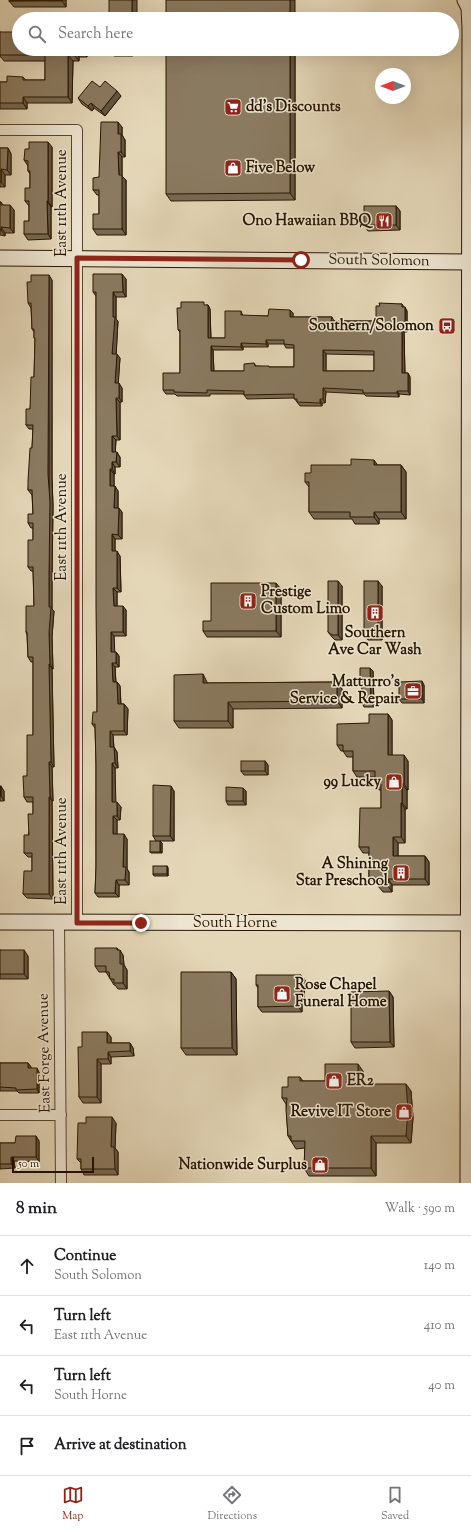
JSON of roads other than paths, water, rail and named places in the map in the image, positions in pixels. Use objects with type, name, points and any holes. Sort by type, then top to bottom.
[{"type":"main road","points":[[468,4],[470,262],[470,923],[468,1183]]},
{"type":"main road","name":"South Solomon","points":[[0,258],[470,262]]},
{"type":"main road","name":"South Horne","points":[[0,922],[470,923]]},
{"type":"street","name":"East 11th Avenue","points":[[0,130],[76,130],[77,923]]},
{"type":"street","name":"East Forge Avenue","points":[[59,923],[61,1183]]},
{"type":"street","points":[[0,1115],[61,1115]]},
{"type":"place","name":"dd's Discounts","points":[[233,107]]},
{"type":"place","name":"Five Below","points":[[233,168]]},
{"type":"place","name":"Ono Hawaiian BBQ","points":[[384,221]]},
{"type":"place","name":"Southern/Solomon","points":[[447,326]]},
{"type":"place","name":"Prestige Custom Limo","points":[[248,601]]},
{"type":"place","name":"Southern Ave Car Wash","points":[[375,613]]},
{"type":"place","name":"Matturro's Service & Repair","points":[[413,691]]},
{"type":"place","name":"99 Lucky","points":[[394,782]]},
{"type":"place","name":"A Shining Star Preschool","points":[[401,873]]},
{"type":"place","name":"Rose Chapel Funeral Home","points":[[282,994]]},
{"type":"place","name":"ER2","points":[[334,1081]]},
{"type":"place","name":"Revive IT Store","points":[[404,1112]]},
{"type":"place","name":"Nationwide Surplus","points":[[320,1165]]}]
